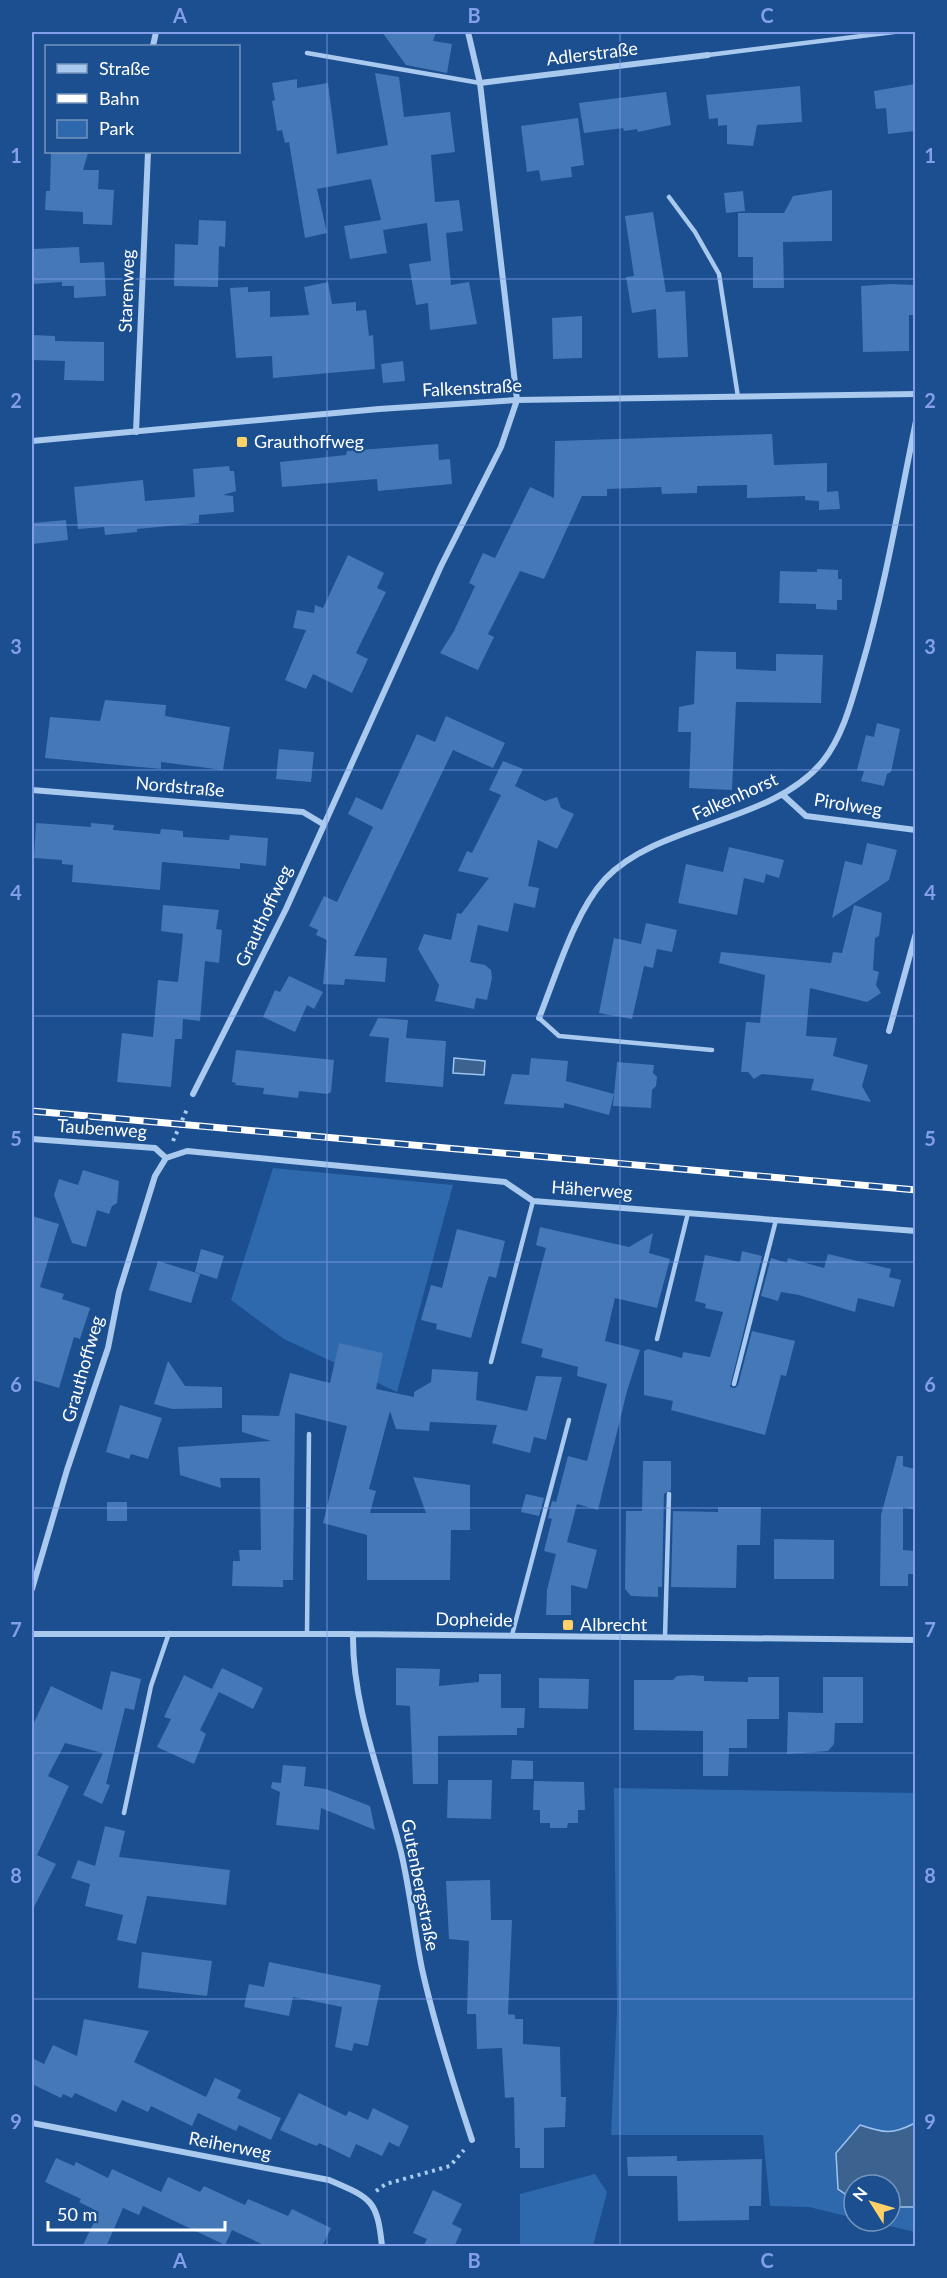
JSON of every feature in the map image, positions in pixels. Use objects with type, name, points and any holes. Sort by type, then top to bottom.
[{"type":"street","name":"Grauthoffweg","points":[[193,1094],[286,909],[441,566],[501,447],[517,400],[480,82],[468,32]]},
{"type":"street","name":"Adlerstraße","points":[[480,82],[708,55]]},
{"type":"street","name":"Starenweg","points":[[136,432],[148,153]]},
{"type":"street","name":"Falkenstraße","points":[[32,441],[422,405],[517,400],[915,394]]},
{"type":"street","name":"Falkenhorst","points":[[539,1018],[584,911],[606,879],[643,852],[783,795],[823,761],[848,714],[877,614],[915,421]]},
{"type":"street","name":"Nordstraße","points":[[32,790],[303,812],[323,824]]},
{"type":"street","name":"Pirolweg","points":[[783,795],[806,816],[915,830]]},
{"type":"street","points":[[889,1031],[915,933]]},
{"type":"street","name":"Taubenweg","points":[[32,1139],[155,1148],[166,1158]]},
{"type":"street","name":"Häherweg","points":[[166,1158],[187,1151],[504,1182],[533,1201],[915,1231]]},
{"type":"street","name":"Grauthoffweg","points":[[32,1589],[67,1470],[108,1348],[122,1281],[155,1176],[166,1158]]},
{"type":"street","name":"Dopheide","points":[[32,1634],[512,1635],[915,1640]]},
{"type":"street","name":"Gutenbergstraße","points":[[353,1634],[352,1660],[362,1715],[401,1855],[411,1915],[434,2015],[472,2140]]},
{"type":"street","name":"Reiherweg","points":[[32,2122],[329,2180],[368,2197]]},
{"type":"street","points":[[368,2197],[379,2220],[382,2247]]},
{"type":"lane","points":[[708,55],[894,32]]},
{"type":"lane","points":[[307,53],[480,82]]},
{"type":"lane","points":[[669,196],[695,232],[719,274],[738,397]]},
{"type":"lane","points":[[539,1018],[559,1036],[712,1050]]},
{"type":"lane","points":[[491,1362],[533,1201]]},
{"type":"lane","points":[[657,1339],[688,1213]]},
{"type":"lane","points":[[734,1384],[776,1220]]},
{"type":"lane","points":[[512,1635],[569,1420]]},
{"type":"lane","points":[[307,1634],[309,1434]]},
{"type":"lane","points":[[665,1637],[669,1494]]},
{"type":"lane","points":[[124,1813],[151,1686],[169,1633]]},
{"type":"path","points":[[166,1158],[193,1094]]},
{"type":"path","points":[[368,2197],[386,2184],[450,2166],[472,2140]]},
{"type":"green space","points":[[273,1168],[453,1185],[397,1392],[284,1339],[231,1300]]},
{"type":"green space","points":[[614,1788],[915,1793],[915,2123],[894,2131],[875,2130],[860,2125],[838,2189],[842,2192],[842,2215],[809,2207],[770,2206],[763,2135],[611,2135],[617,2010]]},
{"type":"green space","points":[[595,2174],[607,2192],[593,2246],[520,2246],[520,2194]]},
{"type":"green space","points":[[902,2207],[915,2207],[915,2232],[902,2229]]},
{"type":"shaded area","points":[[454,1058],[485,1061],[484,1075],[453,1073]]},
{"type":"shaded area","points":[[915,2123],[915,2207],[902,2207],[902,2173],[842,2173],[842,2192],[838,2189],[836,2153],[860,2125],[888,2132],[900,2130]]},
{"type":"building","points":[[382,32],[436,32],[433,41],[452,44],[447,73],[406,65]]},
{"type":"building","points":[[375,73],[399,77],[404,117],[450,112],[455,152],[431,155],[435,202],[459,200],[463,231],[446,233],[451,285],[469,282],[477,324],[430,330],[428,303],[416,305],[409,264],[431,261],[427,223],[383,230],[387,253],[350,259],[344,226],[381,220],[371,179],[317,189],[327,233],[305,238],[289,142],[285,143],[282,130],[277,131],[272,101],[275,100],[272,83],[297,79],[297,88],[328,83],[337,154],[388,145]]},
{"type":"building","points":[[915,84],[915,131],[888,134],[886,108],[876,109],[874,91]]},
{"type":"building","points":[[800,86],[802,122],[757,125],[753,146],[727,144],[727,125],[718,126],[718,118],[709,119],[706,95]]},
{"type":"building","points":[[666,92],[671,125],[638,132],[637,129],[624,131],[623,128],[584,133],[579,103]]},
{"type":"building","points":[[578,118],[584,165],[571,167],[572,177],[541,181],[539,170],[527,172],[521,126]]},
{"type":"building","points":[[51,153],[88,153],[83,170],[99,170],[98,189],[114,190],[112,225],[83,224],[83,212],[45,210],[46,191],[50,191]]},
{"type":"building","points":[[832,190],[832,241],[783,242],[784,288],[753,288],[753,257],[738,257],[738,213],[784,213],[793,196]]},
{"type":"building","points":[[743,191],[745,211],[726,213],[724,193]]},
{"type":"building","points":[[653,212],[666,292],[685,291],[688,357],[658,358],[656,309],[632,313],[626,277],[634,276],[625,216]]},
{"type":"building","points":[[199,220],[226,221],[225,247],[219,246],[218,287],[174,286],[175,244],[198,245]]},
{"type":"building","points":[[79,247],[80,263],[104,262],[106,296],[74,298],[74,286],[62,286],[62,282],[32,284],[32,249]]},
{"type":"building","points":[[328,282],[332,304],[356,302],[356,311],[366,310],[369,336],[373,335],[375,369],[273,378],[272,356],[236,358],[230,288],[248,287],[248,292],[270,291],[270,317],[309,315],[304,287]]},
{"type":"building","points":[[915,285],[915,315],[909,315],[909,351],[863,352],[861,286]]},
{"type":"building","points":[[582,316],[582,358],[553,359],[552,318]]},
{"type":"building","points":[[32,335],[55,336],[55,341],[104,342],[104,381],[64,380],[65,361],[32,360]]},
{"type":"building","points":[[403,361],[405,381],[383,383],[381,364]]},
{"type":"building","points":[[772,434],[774,465],[827,463],[827,492],[838,491],[840,509],[819,510],[819,501],[805,500],[805,496],[747,498],[747,485],[697,486],[697,493],[662,494],[661,487],[607,489],[607,496],[582,496],[544,579],[520,571],[488,634],[494,637],[478,670],[440,653],[454,631],[475,586],[469,583],[483,553],[495,558],[530,487],[554,498],[555,441]]},
{"type":"building","points":[[438,444],[439,460],[450,459],[452,484],[378,491],[377,479],[282,487],[280,462],[346,455],[347,451]]},
{"type":"building","points":[[229,466],[230,471],[234,471],[236,491],[223,495],[233,496],[234,512],[199,515],[199,523],[137,529],[137,532],[105,535],[104,527],[78,529],[74,487],[143,480],[145,501],[195,497],[193,469]]},
{"type":"building","points":[[66,520],[68,540],[32,544],[32,523]]},
{"type":"building","points":[[348,555],[384,573],[377,588],[386,592],[356,653],[368,659],[352,693],[313,674],[306,689],[285,680],[306,630],[293,628],[297,610],[314,613],[315,605],[323,608]]},
{"type":"building","points":[[817,569],[838,570],[838,579],[842,579],[842,600],[837,600],[837,610],[816,609],[816,604],[779,603],[780,571],[817,572]]},
{"type":"building","points":[[696,651],[736,652],[736,669],[776,671],[776,654],[823,655],[821,703],[736,702],[732,790],[689,788],[691,732],[678,732],[679,707],[694,704]]},
{"type":"building","points":[[105,700],[166,705],[165,716],[230,727],[223,770],[161,762],[161,769],[45,758],[50,717],[100,721]]},
{"type":"building","points":[[446,716],[505,743],[493,768],[453,750],[354,956],[387,958],[385,982],[345,979],[344,985],[323,984],[327,940],[316,935],[318,930],[309,926],[324,896],[337,902],[373,827],[348,814],[356,797],[382,810],[417,734],[435,742]]},
{"type":"building","points":[[877,723],[900,729],[891,772],[887,774],[884,786],[861,781],[864,771],[857,770],[866,735],[874,737]]},
{"type":"building","points":[[279,749],[314,752],[311,782],[276,779]]},
{"type":"building","points":[[503,761],[523,769],[515,786],[545,801],[557,797],[561,808],[574,814],[557,849],[538,840],[528,886],[539,888],[535,908],[514,903],[508,932],[478,925],[470,962],[485,965],[491,970],[492,978],[487,1000],[476,998],[474,1009],[435,1001],[439,985],[418,949],[424,934],[451,940],[457,913],[461,914],[489,878],[458,871],[467,851],[472,853],[501,795],[489,790]]},
{"type":"building","points":[[36,823],[91,827],[91,823],[114,825],[113,830],[160,834],[161,829],[174,830],[183,831],[183,837],[229,840],[230,835],[268,838],[266,866],[240,863],[240,869],[162,862],[160,890],[72,882],[73,865],[62,864],[62,860],[34,858]]},
{"type":"building","points":[[867,843],[897,850],[889,880],[832,918],[845,861],[862,865]]},
{"type":"building","points":[[729,847],[784,860],[779,878],[766,874],[764,883],[744,878],[737,915],[678,903],[686,864],[723,872]]},
{"type":"building","points":[[163,905],[219,910],[216,929],[222,930],[219,963],[205,961],[200,1021],[183,1019],[182,1039],[175,1039],[171,1087],[117,1082],[122,1033],[153,1037],[158,980],[178,982],[183,934],[161,931]]},
{"type":"building","points":[[854,905],[882,913],[879,936],[875,938],[873,970],[879,972],[876,985],[881,993],[867,1002],[810,988],[806,1036],[837,1038],[833,1056],[868,1065],[862,1086],[871,1102],[811,1090],[814,1079],[762,1074],[754,1079],[748,1072],[741,1072],[746,1022],[760,1023],[765,975],[719,963],[721,952],[831,963],[833,952],[842,953]]},
{"type":"building","points":[[646,923],[677,930],[672,952],[657,949],[653,968],[644,966],[632,1019],[599,1013],[614,938],[641,944]]},
{"type":"building","points":[[289,976],[323,992],[314,1009],[307,1005],[295,1032],[263,1017],[275,990],[280,992]]},
{"type":"building","points":[[378,1018],[408,1020],[406,1038],[446,1041],[443,1087],[385,1082],[389,1038],[369,1036]]},
{"type":"building","points":[[236,1050],[334,1060],[331,1092],[327,1094],[299,1091],[298,1098],[263,1094],[264,1088],[235,1085],[236,1083],[232,1082]]},
{"type":"building","points":[[531,1058],[568,1061],[566,1081],[614,1094],[609,1115],[564,1103],[564,1108],[504,1104],[512,1074],[529,1075]]},
{"type":"building","points":[[617,1062],[654,1065],[653,1073],[657,1077],[656,1086],[652,1090],[651,1108],[613,1106]]},
{"type":"building","points":[[83,1170],[119,1181],[117,1203],[112,1206],[109,1214],[97,1210],[86,1247],[72,1243],[54,1195],[59,1179],[78,1185]]},
{"type":"building","points":[[32,1216],[59,1224],[40,1287],[64,1294],[62,1299],[90,1308],[80,1339],[74,1337],[59,1388],[32,1380]]},
{"type":"building","points":[[540,1227],[629,1247],[653,1233],[649,1253],[670,1259],[657,1308],[615,1298],[605,1341],[640,1350],[627,1391],[598,1510],[577,1504],[567,1542],[597,1550],[587,1589],[571,1585],[571,1615],[546,1615],[547,1590],[556,1554],[544,1551],[552,1519],[548,1518],[552,1501],[556,1502],[568,1456],[587,1461],[607,1384],[577,1376],[578,1367],[541,1357],[543,1349],[521,1343],[546,1248],[536,1245]]},
{"type":"building","points":[[457,1229],[505,1241],[496,1278],[489,1276],[471,1338],[436,1329],[437,1324],[421,1320],[431,1285],[442,1288]]},
{"type":"building","points":[[201,1249],[224,1256],[217,1279],[195,1272]]},
{"type":"building","points":[[742,1251],[762,1256],[730,1387],[735,1388],[738,1385],[752,1331],[795,1341],[786,1376],[781,1375],[765,1435],[671,1410],[673,1401],[644,1395],[644,1351],[648,1349],[682,1358],[683,1352],[710,1357],[723,1312],[705,1308],[706,1304],[695,1301],[705,1255],[740,1262]]},
{"type":"building","points":[[828,1254],[891,1269],[889,1277],[901,1280],[894,1307],[858,1298],[855,1312],[799,1295],[781,1292],[778,1301],[761,1296],[771,1258],[787,1263],[788,1258],[824,1268]]},
{"type":"building","points":[[158,1261],[200,1274],[191,1303],[149,1290]]},
{"type":"building","points":[[339,1343],[383,1353],[376,1389],[414,1397],[414,1392],[431,1382],[432,1369],[478,1372],[476,1400],[527,1411],[536,1376],[562,1377],[546,1440],[534,1437],[530,1453],[492,1443],[497,1425],[430,1422],[429,1431],[396,1429],[390,1411],[369,1489],[376,1491],[370,1513],[426,1513],[413,1477],[470,1485],[470,1530],[451,1530],[450,1580],[367,1580],[367,1535],[323,1523],[347,1426],[295,1413],[293,1580],[283,1580],[283,1587],[232,1586],[233,1561],[240,1561],[239,1550],[261,1550],[260,1478],[220,1478],[221,1488],[180,1475],[178,1447],[271,1441],[242,1432],[242,1415],[279,1416],[290,1373],[330,1383]]},
{"type":"building","points":[[168,1361],[185,1386],[222,1387],[222,1408],[172,1409],[154,1404]]},
{"type":"building","points":[[120,1405],[162,1418],[148,1459],[131,1454],[129,1459],[106,1452]]},
{"type":"building","points":[[897,1456],[903,1456],[903,1466],[915,1469],[915,1510],[903,1507],[903,1550],[915,1551],[915,1574],[908,1574],[908,1586],[880,1586],[881,1515]]},
{"type":"building","points":[[643,1461],[671,1461],[671,1490],[664,1494],[662,1587],[658,1587],[658,1597],[631,1596],[625,1589],[626,1511],[642,1511]]},
{"type":"building","points":[[526,1494],[544,1498],[539,1516],[521,1512]]},
{"type":"building","points":[[107,1502],[127,1502],[127,1521],[107,1521]]},
{"type":"building","points":[[718,1507],[761,1507],[760,1545],[737,1545],[736,1588],[671,1587],[673,1511],[718,1512]]},
{"type":"building","points":[[774,1539],[834,1540],[834,1579],[774,1579]]},
{"type":"building","points":[[222,1668],[263,1688],[253,1709],[219,1692],[200,1730],[206,1734],[194,1764],[157,1747],[171,1719],[164,1717],[184,1675],[212,1689]]},
{"type":"building","points":[[396,1668],[440,1669],[439,1686],[479,1682],[479,1674],[501,1674],[501,1708],[525,1708],[524,1728],[517,1728],[517,1735],[438,1736],[438,1784],[413,1784],[410,1706],[396,1705]]},
{"type":"building","points":[[111,1671],[141,1679],[134,1710],[125,1708],[106,1784],[110,1785],[102,1804],[83,1795],[103,1753],[65,1743],[48,1776],[69,1786],[37,1855],[56,1864],[32,1911],[32,1727],[51,1686],[102,1710]]},
{"type":"building","points":[[677,1676],[704,1676],[704,1681],[748,1682],[748,1677],[779,1677],[779,1719],[747,1719],[747,1748],[729,1748],[728,1776],[703,1776],[703,1731],[634,1730],[634,1680],[673,1680]]},
{"type":"building","points":[[823,1677],[863,1677],[863,1723],[835,1723],[834,1744],[828,1751],[787,1754],[788,1712],[823,1713]]},
{"type":"building","points":[[539,1678],[589,1679],[588,1709],[539,1708]]},
{"type":"building","points":[[512,1760],[533,1761],[533,1779],[511,1779]]},
{"type":"building","points":[[283,1765],[306,1767],[304,1786],[326,1789],[370,1806],[375,1830],[321,1808],[319,1830],[276,1825],[280,1792],[271,1788],[272,1782],[281,1783]]},
{"type":"building","points":[[448,1780],[492,1780],[491,1819],[447,1818]]},
{"type":"building","points":[[534,1781],[584,1782],[585,1810],[578,1810],[578,1823],[568,1823],[567,1828],[550,1828],[550,1823],[540,1823],[540,1810],[533,1810]]},
{"type":"building","points":[[105,1826],[125,1831],[119,1857],[230,1870],[226,1905],[147,1896],[136,1944],[117,1940],[123,1915],[85,1906],[90,1884],[71,1878],[78,1860],[95,1866]]},
{"type":"building","points":[[490,1880],[491,1920],[512,1920],[508,2014],[515,2015],[515,2019],[523,2019],[523,2044],[560,2047],[561,2097],[566,2097],[565,2127],[544,2128],[544,2168],[520,2168],[520,2148],[515,2148],[514,2097],[505,2098],[502,2048],[477,2049],[476,2014],[467,2014],[469,1941],[449,1939],[446,1881]]},
{"type":"building","points":[[142,1952],[212,1961],[207,1996],[138,1988]]},
{"type":"building","points":[[269,1962],[381,1985],[368,2046],[354,2043],[352,2051],[335,2047],[342,2007],[293,1997],[289,2016],[244,2007],[249,1984],[264,1987]]},
{"type":"building","points":[[84,2019],[149,2031],[134,2062],[206,2097],[215,2078],[241,2090],[237,2098],[281,2118],[271,2140],[239,2125],[236,2131],[198,2113],[192,2126],[151,2106],[148,2112],[122,2100],[116,2112],[75,2093],[72,2098],[63,2094],[61,2098],[32,2084],[32,2058],[44,2064],[53,2045],[77,2056]]},
{"type":"building","points":[[299,2093],[346,2116],[349,2111],[368,2120],[373,2108],[409,2126],[399,2147],[389,2142],[382,2156],[356,2144],[350,2158],[319,2143],[317,2146],[280,2130]]},
{"type":"building","points":[[677,2156],[677,2161],[762,2159],[761,2206],[749,2206],[749,2220],[678,2221],[677,2176],[628,2176],[627,2157]]},
{"type":"building","points":[[56,2158],[74,2166],[76,2162],[108,2178],[112,2169],[161,2192],[168,2177],[200,2192],[204,2186],[245,2205],[248,2199],[288,2216],[292,2209],[331,2228],[322,2247],[268,2247],[232,2230],[225,2245],[143,2206],[139,2215],[123,2208],[106,2247],[82,2247],[99,2212],[79,2202],[81,2199],[45,2182]]},
{"type":"building","points":[[433,2190],[462,2204],[452,2224],[462,2229],[454,2247],[423,2247],[427,2239],[413,2233]]},
{"type":"railway","points":[[32,1111],[916,1190]]},
{"type":"place","name":"Grauthoffweg","points":[[242,442]]},
{"type":"place","name":"Albrecht","points":[[568,1625]]}]
